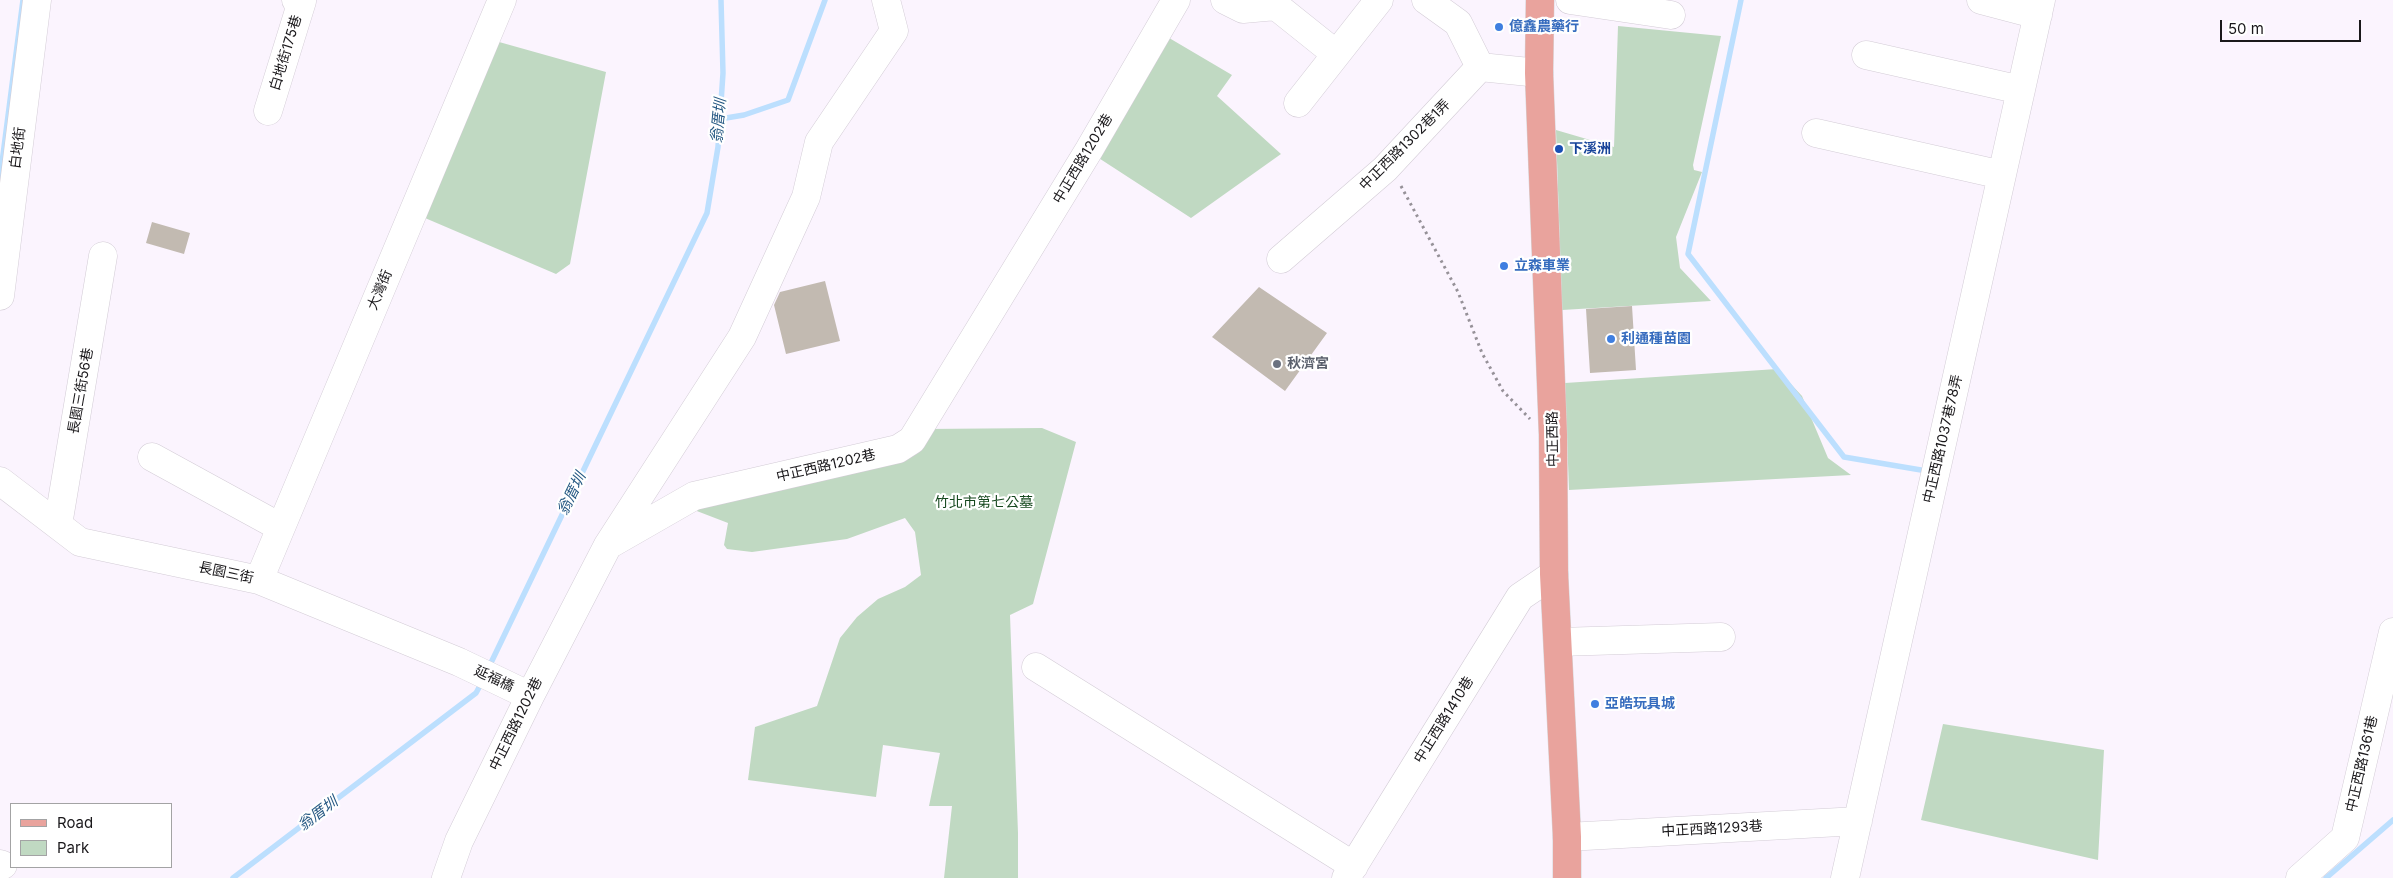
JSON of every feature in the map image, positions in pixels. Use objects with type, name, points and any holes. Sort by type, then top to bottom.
[{"type":"main road","name":"中正西路","points":[[1540,0],[1539,73],[1553,435],[1554,574],[1559,642],[1567,878]]},
{"type":"street","name":"白地街","points":[[0,296],[37,0]]},
{"type":"street","name":"白地街175巷","points":[[268,111],[302,1],[296,0]]},
{"type":"street","name":"大灣街","points":[[260,580],[280,527],[502,0]]},
{"type":"street","points":[[608,545],[742,337],[806,197],[819,142],[894,31],[886,0]]},
{"type":"street","name":"中正西路1202巷","points":[[446,878],[459,841],[530,696],[608,545],[694,496],[898,449],[912,440],[1090,150],[1176,0]]},
{"type":"street","points":[[1225,0],[1243,9],[1276,6],[1336,54]]},
{"type":"street","points":[[1298,103],[1379,0]]},
{"type":"street","points":[[1426,0],[1458,23],[1480,67],[1539,73]]},
{"type":"street","points":[[1570,0],[1671,15]]},
{"type":"street","points":[[1981,0],[2039,8]]},
{"type":"street","name":"中正西路1037巷78弄","points":[[1845,878],[2039,8]]},
{"type":"street","points":[[1866,55],[2021,90]]},
{"type":"street","name":"中正西路1302巷1弄","points":[[1280,259],[1385,169],[1480,67]]},
{"type":"street","points":[[1816,133],[2002,174]]},
{"type":"street","name":"長園三街56巷","points":[[58,525],[103,256]]},
{"type":"street","points":[[152,458],[280,527]]},
{"type":"street","name":"長園三街","points":[[0,480],[80,542],[260,580],[459,662]]},
{"type":"street","name":"中正西路1410巷","points":[[1350,872],[1520,597],[1554,574]]},
{"type":"street","name":"中正西路1361巷","points":[[2300,878],[2345,838],[2393,632]]},
{"type":"street","points":[[1559,642],[1721,637]]},
{"type":"street","name":"延福橋","points":[[459,662],[530,696]]},
{"type":"street","points":[[1036,667],[1350,872]]},
{"type":"street","name":"中正西路1293巷","points":[[1567,837],[1858,821]]},
{"type":"path","points":[[1385,169],[1405,190],[1458,292],[1482,353],[1502,391],[1522,414],[1553,435]]},
{"type":"green space","points":[[1618,26],[1721,36],[1693,165],[1694,170],[1702,172],[1676,237],[1680,268],[1711,301],[1562,310],[1556,130],[1614,147]]},
{"type":"green space","points":[[1159,32],[1232,75],[1217,96],[1281,154],[1191,218],[1091,153]]},
{"type":"green space","points":[[492,40],[606,72],[570,264],[556,274],[418,215]]},
{"type":"green space","points":[[1777,369],[1802,396],[1828,458],[1851,475],[1569,490],[1565,383]]},
{"type":"green space","name":"竹北市第七公墓","points":[[1042,428],[1076,442],[1033,604],[1010,615],[1018,878],[944,878],[952,806],[929,806],[940,753],[883,745],[876,797],[748,780],[755,727],[817,706],[840,638],[857,617],[878,599],[905,587],[921,575],[915,532],[905,518],[847,539],[752,552],[727,549],[724,545],[728,523],[689,508],[926,429]]},
{"type":"green space","points":[[1943,724],[2104,750],[2098,860],[1921,820]]},
{"type":"building","points":[[152,222],[190,233],[184,254],[146,243]]},
{"type":"building","points":[[825,281],[840,341],[786,354],[774,305],[780,292]]},
{"type":"building","name":"秋濟宮","points":[[1259,287],[1327,333],[1285,391],[1212,337]]},
{"type":"building","name":"利通種苗園","points":[[1632,306],[1636,370],[1590,373],[1586,309]]},
{"type":"waterway","points":[[0,178],[23,0]]},
{"type":"waterway","name":"翁厝圳","points":[[488,669],[707,213],[718,147],[723,73],[721,0]]},
{"type":"waterway","points":[[720,119],[744,115],[788,100],[825,0]]},
{"type":"waterway","points":[[1741,0],[1688,254],[1844,457],[1921,470]]},
{"type":"waterway","name":"翁厝圳","points":[[233,878],[476,693],[482,682]]},
{"type":"waterway","points":[[2326,878],[2393,820]]},
{"type":"place","name":"億鑫農藥行","points":[[1499,27]]},
{"type":"place","name":"下溪洲","points":[[1559,149]]},
{"type":"place","name":"立森車業","points":[[1504,266]]},
{"type":"place","name":"利通種苗園","points":[[1611,339]]},
{"type":"place","name":"秋濟宮","points":[[1277,364]]},
{"type":"place","name":"亞皓玩具城","points":[[1595,704]]}]
